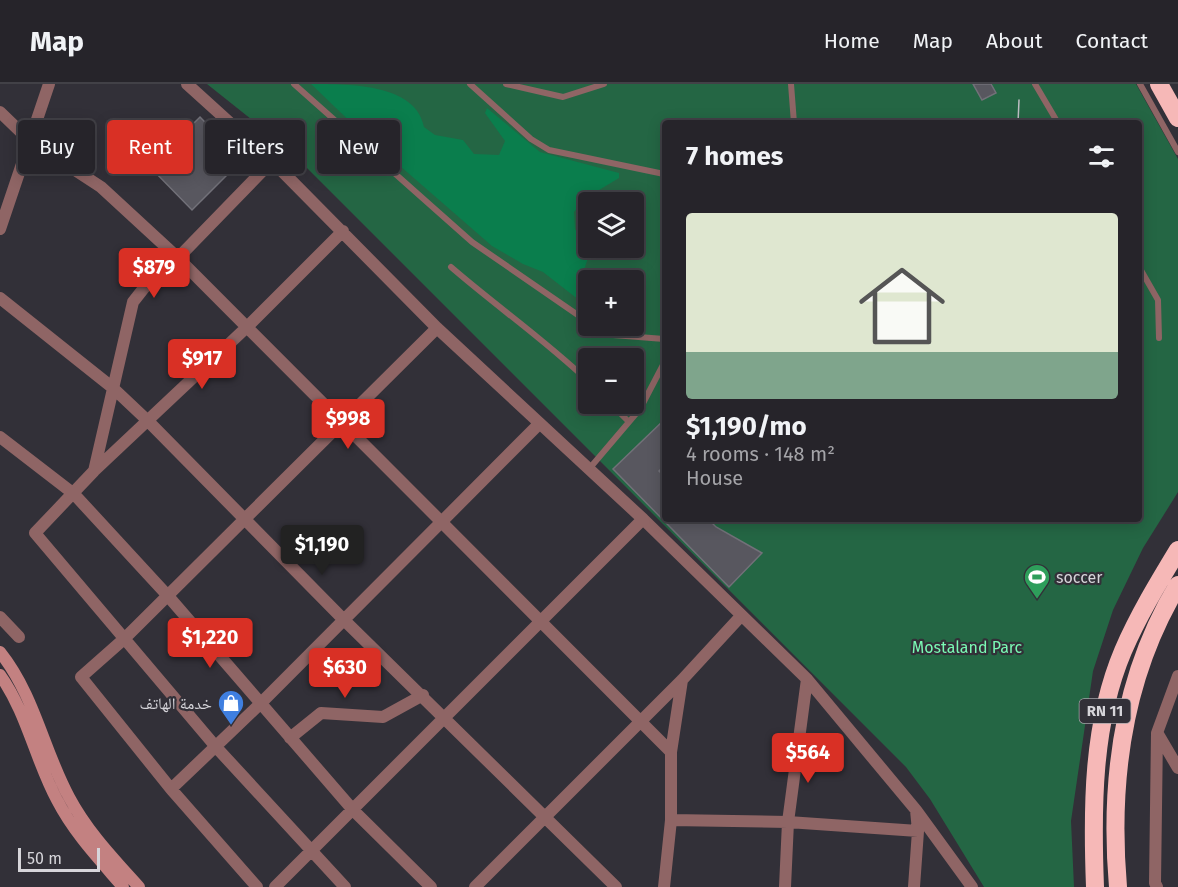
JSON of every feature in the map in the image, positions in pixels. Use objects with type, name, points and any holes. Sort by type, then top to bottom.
[{"type":"highway","points":[[1159,84],[1178,118]]},
{"type":"highway","name":"RN 11","points":[[1095,887],[1094,787],[1107,701],[1122,652],[1178,550]]},
{"type":"highway","name":"RN 11","points":[[1118,887],[1116,808],[1123,733],[1146,648],[1178,585]]},
{"type":"street","points":[[37,120],[49,84]]},
{"type":"street","points":[[187,84],[227,120]]},
{"type":"street","points":[[0,112],[18,129]]},
{"type":"street","points":[[0,230],[19,174]]},
{"type":"street","points":[[81,174],[100,187],[178,258],[671,752]]},
{"type":"street","points":[[94,471],[133,302],[144,288],[178,258],[260,174]]},
{"type":"street","points":[[286,174],[437,328],[643,519],[807,679],[916,810],[972,887]]},
{"type":"street","points":[[343,231],[247,327],[94,471],[34,533],[216,747],[310,852],[345,887]]},
{"type":"street","points":[[0,298],[113,388],[148,421],[343,619],[445,716],[615,887]]},
{"type":"street","points":[[257,887],[171,789],[82,680],[82,674],[124,639],[437,328]]},
{"type":"street","points":[[171,789],[260,704],[539,424]]},
{"type":"street","points":[[0,437],[74,494],[168,596],[353,810],[431,887]]},
{"type":"street","points":[[275,887],[643,519]]},
{"type":"street","points":[[474,887],[682,680],[741,616]]},
{"type":"street","points":[[0,617],[19,638]]},
{"type":"street","points":[[0,652],[33,704],[68,795],[83,821],[139,887]]},
{"type":"street","points":[[0,675],[19,707],[43,771],[71,825],[123,887]]},
{"type":"street","points":[[1157,887],[1155,883],[1157,733],[1178,676]]},
{"type":"street","points":[[785,887],[788,822],[807,679]]},
{"type":"street","points":[[664,887],[671,820],[671,752],[682,680]]},
{"type":"street","points":[[290,738],[321,713],[383,717],[423,695]]},
{"type":"street","points":[[1157,733],[1178,768]]},
{"type":"street","points":[[914,887],[918,831],[916,810]]},
{"type":"street","points":[[671,820],[788,822],[918,831]]},
{"type":"lane","points":[[294,84],[472,242],[578,315]]},
{"type":"lane","points":[[470,84],[531,139],[549,150],[662,174]]},
{"type":"lane","points":[[506,84],[563,97],[604,84]]},
{"type":"lane","points":[[790,84],[794,120]]},
{"type":"lane","points":[[1035,84],[1056,120]]},
{"type":"lane","points":[[1140,84],[1178,152]]},
{"type":"lane","points":[[451,267],[506,315],[560,354],[578,371]]},
{"type":"lane","points":[[1142,272],[1158,300],[1159,338]]},
{"type":"lane","points":[[626,336],[662,339]]},
{"type":"lane","points":[[588,469],[640,409],[662,370]]},
{"type":"lane","points":[[621,414],[629,422]]},
{"type":"green space","name":"Mostaland Parc","points":[[207,84],[1136,84],[1178,159],[1178,492],[1143,548],[1113,610],[1093,671],[1071,821],[1074,887],[984,887],[930,799],[906,767],[305,166],[305,120],[252,120]]},
{"type":"green space","points":[[311,84],[362,86],[395,94],[409,102],[418,113],[424,127],[435,135],[463,140],[474,154],[499,155],[505,141],[485,113],[487,108],[540,152],[619,173],[619,178],[596,192],[578,192],[578,207],[574,212],[575,229],[578,233],[578,258],[588,258],[584,270],[578,270],[578,299],[543,272],[523,264],[492,246],[400,166],[400,120],[348,120]]},
{"type":"building","points":[[973,84],[991,84],[996,93],[982,100]]},
{"type":"building","points":[[200,117],[205,122],[205,174],[228,174],[192,210],[157,174],[193,174],[193,124]]},
{"type":"building","points":[[662,422],[662,468],[659,471],[662,474],[662,519],[613,469]]},
{"type":"building","points":[[665,522],[711,522],[762,553],[729,587]]},
{"type":"tram line","points":[[1018,120],[1019,100]]},
{"type":"place","name":"soccer","points":[[1037,600]]},
{"type":"place","name":"خدمة الهاتف","points":[[231,726]]}]
